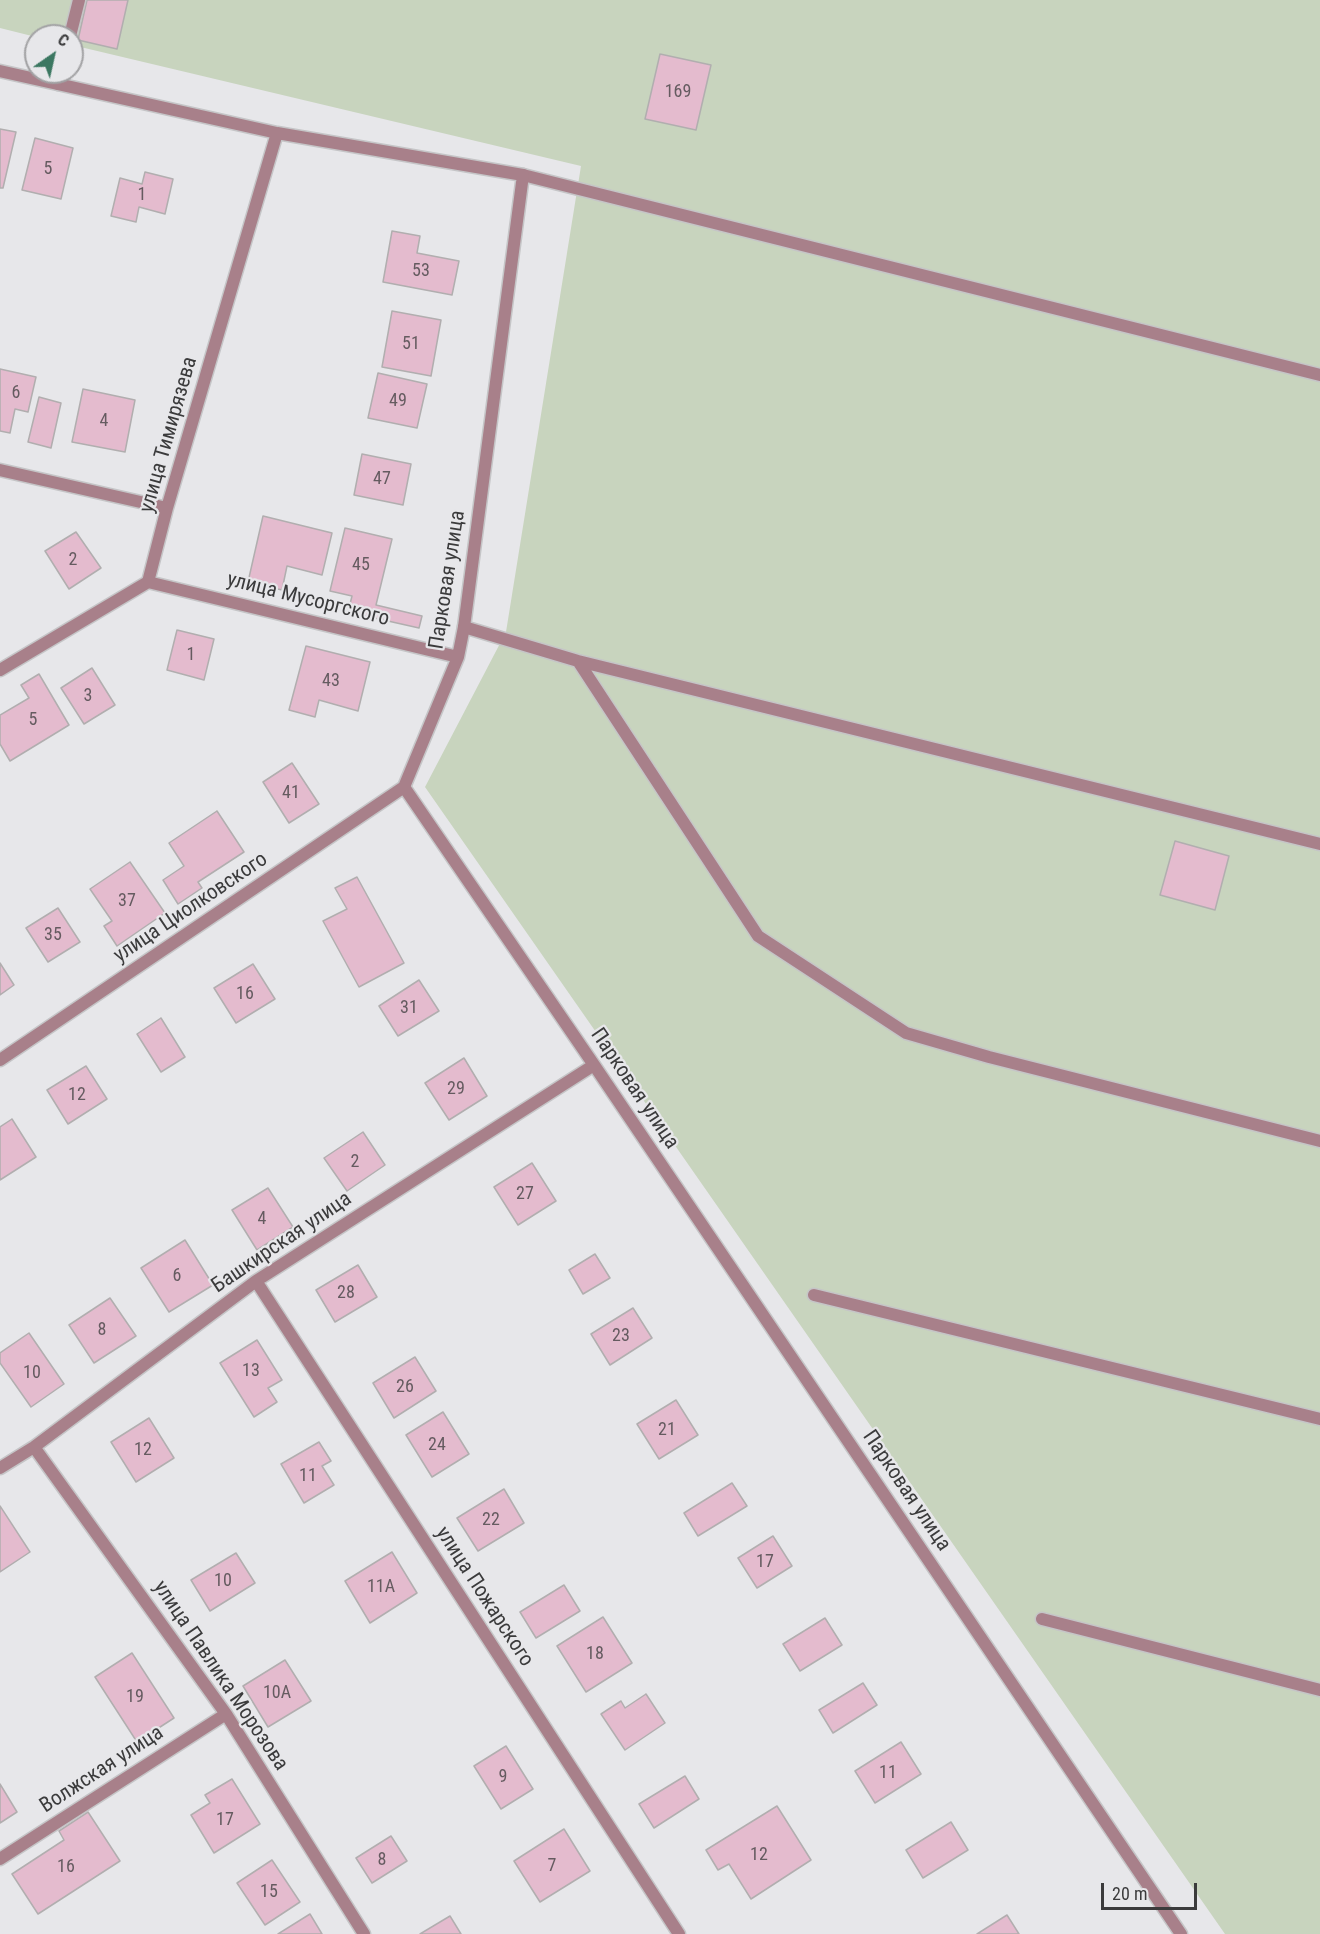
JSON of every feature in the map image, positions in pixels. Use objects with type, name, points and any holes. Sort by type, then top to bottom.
[{"type":"street","points":[[73,24],[79,0]]},
{"type":"street","points":[[0,71],[24,74]]},
{"type":"street","points":[[83,84],[277,134],[523,175],[1320,375]]},
{"type":"street","name":"улица Тимирязева","points":[[148,582],[167,507],[277,134]]},
{"type":"street","name":"Парковая улица","points":[[523,175],[464,627],[458,657],[404,787],[1181,1934]]},
{"type":"street","points":[[0,470],[167,507]]},
{"type":"street","points":[[0,670],[148,582]]},
{"type":"street","name":"улица Мусоргского","points":[[148,582],[458,657]]},
{"type":"street","points":[[464,627],[578,661],[1320,844]]},
{"type":"street","points":[[578,661],[758,936],[906,1033],[1000,1060],[1320,1141]]},
{"type":"street","name":"улица Циолковского","points":[[0,1060],[404,787]]},
{"type":"street","name":"Башкирская улица","points":[[0,1468],[34,1447],[256,1281],[594,1065]]},
{"type":"street","name":"улица Пожарского","points":[[256,1281],[679,1934]]},
{"type":"street","points":[[814,1295],[1320,1419]]},
{"type":"street","name":"улица Павлика Морозова","points":[[34,1447],[226,1714],[364,1934]]},
{"type":"street","points":[[1042,1619],[1320,1690]]},
{"type":"street","name":"Волжская улица","points":[[0,1859],[226,1714]]},
{"type":"green space","points":[[0,0],[1320,0],[1320,1934],[1225,1934],[425,787],[506,632],[581,166],[84,48],[84,24],[24,24],[24,34],[0,28]]},
{"type":"building","points":[[87,0],[128,0],[117,49],[84,41],[84,24],[82,24]]},
{"type":"building","points":[[660,54],[711,65],[696,130],[645,119]]},
{"type":"building","points":[[0,129],[16,132],[3,188],[0,188]]},
{"type":"building","points":[[35,138],[73,148],[61,199],[22,190]]},
{"type":"building","points":[[145,172],[173,179],[165,214],[139,207],[136,222],[111,216],[120,178],[142,184]]},
{"type":"building","points":[[392,231],[420,236],[417,253],[459,261],[452,295],[383,282]]},
{"type":"building","points":[[392,311],[441,320],[431,376],[382,367]]},
{"type":"building","points":[[0,369],[36,377],[28,412],[15,409],[10,433],[0,431]]},
{"type":"building","points":[[378,373],[427,384],[417,428],[368,418]]},
{"type":"building","points":[[83,389],[135,400],[125,452],[72,442]]},
{"type":"building","points":[[39,397],[61,403],[51,448],[28,442]]},
{"type":"building","points":[[362,454],[411,464],[403,505],[354,495]]},
{"type":"building","points":[[263,516],[332,533],[322,575],[287,566],[282,590],[248,582]]},
{"type":"building","points":[[345,528],[392,539],[376,605],[422,616],[419,628],[348,612],[352,596],[330,591]]},
{"type":"building","points":[[76,532],[101,568],[69,589],[45,551]]},
{"type":"building","points":[[177,630],[214,639],[204,680],[167,670]]},
{"type":"building","points":[[306,646],[370,662],[358,711],[319,700],[315,717],[289,710]]},
{"type":"building","points":[[92,668],[115,705],[84,724],[61,688]]},
{"type":"building","points":[[39,674],[69,725],[10,761],[0,744],[0,715],[29,698],[21,685]]},
{"type":"building","points":[[292,763],[319,804],[289,823],[263,782]]},
{"type":"building","points":[[217,811],[244,852],[198,882],[202,888],[178,904],[163,880],[184,866],[169,843]]},
{"type":"building","points":[[1175,841],[1229,856],[1215,910],[1160,895]]},
{"type":"building","points":[[130,862],[165,913],[117,946],[104,926],[112,921],[90,889]]},
{"type":"building","points":[[357,877],[404,963],[359,987],[323,921],[347,909],[335,888]]},
{"type":"building","points":[[58,908],[80,942],[48,962],[26,928]]},
{"type":"building","points":[[0,963],[14,985],[0,995]]},
{"type":"building","points":[[253,964],[275,999],[236,1023],[214,988]]},
{"type":"building","points":[[419,980],[439,1011],[398,1036],[379,1006]]},
{"type":"building","points":[[161,1018],[185,1057],[161,1072],[137,1034]]},
{"type":"building","points":[[464,1058],[487,1096],[449,1120],[425,1083]]},
{"type":"building","points":[[86,1066],[107,1099],[68,1124],[47,1090]]},
{"type":"building","points":[[12,1119],[36,1157],[0,1180],[0,1127]]},
{"type":"building","points":[[363,1132],[385,1165],[347,1191],[324,1158]]},
{"type":"building","points":[[532,1163],[556,1201],[518,1225],[494,1187]]},
{"type":"building","points":[[268,1188],[293,1227],[257,1250],[232,1210]]},
{"type":"building","points":[[185,1240],[213,1285],[169,1312],[141,1268]]},
{"type":"building","points":[[595,1254],[610,1278],[583,1294],[569,1270]]},
{"type":"building","points":[[358,1265],[377,1297],[335,1322],[316,1290]]},
{"type":"building","points":[[110,1298],[136,1336],[94,1363],[69,1325]]},
{"type":"building","points":[[633,1308],[652,1338],[610,1365],[591,1334]]},
{"type":"building","points":[[29,1333],[64,1384],[31,1407],[0,1363],[0,1353]]},
{"type":"building","points":[[257,1340],[282,1380],[268,1388],[277,1402],[254,1417],[220,1363]]},
{"type":"building","points":[[415,1357],[436,1391],[394,1418],[373,1383]]},
{"type":"building","points":[[676,1400],[698,1435],[659,1459],[637,1424]]},
{"type":"building","points":[[443,1412],[469,1454],[432,1477],[406,1435]]},
{"type":"building","points":[[149,1418],[174,1458],[136,1482],[111,1442]]},
{"type":"building","points":[[319,1442],[331,1461],[322,1466],[334,1485],[304,1503],[281,1464]]},
{"type":"building","points":[[732,1483],[747,1506],[698,1536],[684,1513]]},
{"type":"building","points":[[504,1489],[524,1523],[478,1551],[457,1518]]},
{"type":"building","points":[[0,1506],[30,1552],[0,1572]]},
{"type":"building","points":[[773,1536],[792,1566],[757,1588],[738,1558]]},
{"type":"building","points":[[392,1552],[417,1593],[370,1623],[345,1581]]},
{"type":"building","points":[[236,1553],[255,1583],[210,1611],[191,1580]]},
{"type":"building","points":[[564,1585],[580,1611],[536,1638],[520,1612]]},
{"type":"building","points":[[603,1617],[632,1663],[586,1692],[557,1646]]},
{"type":"building","points":[[825,1618],[842,1645],[800,1671],[783,1644]]},
{"type":"building","points":[[132,1653],[174,1718],[137,1742],[95,1677]]},
{"type":"building","points":[[285,1660],[311,1701],[268,1727],[243,1686]]},
{"type":"building","points":[[863,1683],[877,1705],[833,1733],[819,1710]]},
{"type":"building","points":[[646,1694],[665,1723],[625,1750],[601,1714],[621,1701],[625,1708]]},
{"type":"building","points":[[901,1742],[921,1774],[875,1803],[855,1771]]},
{"type":"building","points":[[506,1746],[533,1789],[501,1809],[474,1766]]},
{"type":"building","points":[[685,1776],[699,1799],[654,1828],[639,1804]]},
{"type":"building","points":[[232,1779],[260,1824],[214,1853],[191,1815],[210,1803],[205,1795]]},
{"type":"building","points":[[0,1784],[17,1812],[0,1823]]},
{"type":"building","points":[[777,1806],[811,1860],[751,1899],[729,1864],[718,1870],[706,1850]]},
{"type":"building","points":[[88,1812],[120,1861],[38,1914],[12,1874],[64,1840],[59,1831]]},
{"type":"building","points":[[951,1822],[968,1850],[923,1878],[906,1850]]},
{"type":"building","points":[[564,1829],[590,1871],[540,1902],[514,1861]]},
{"type":"building","points":[[391,1836],[407,1861],[372,1883],[356,1858]]},
{"type":"building","points":[[272,1860],[300,1902],[265,1925],[237,1883]]},
{"type":"building","points":[[310,1914],[322,1934],[278,1934]]},
{"type":"building","points":[[1007,1915],[1019,1934],[977,1934]]},
{"type":"building","points":[[450,1916],[461,1934],[420,1934]]}]
